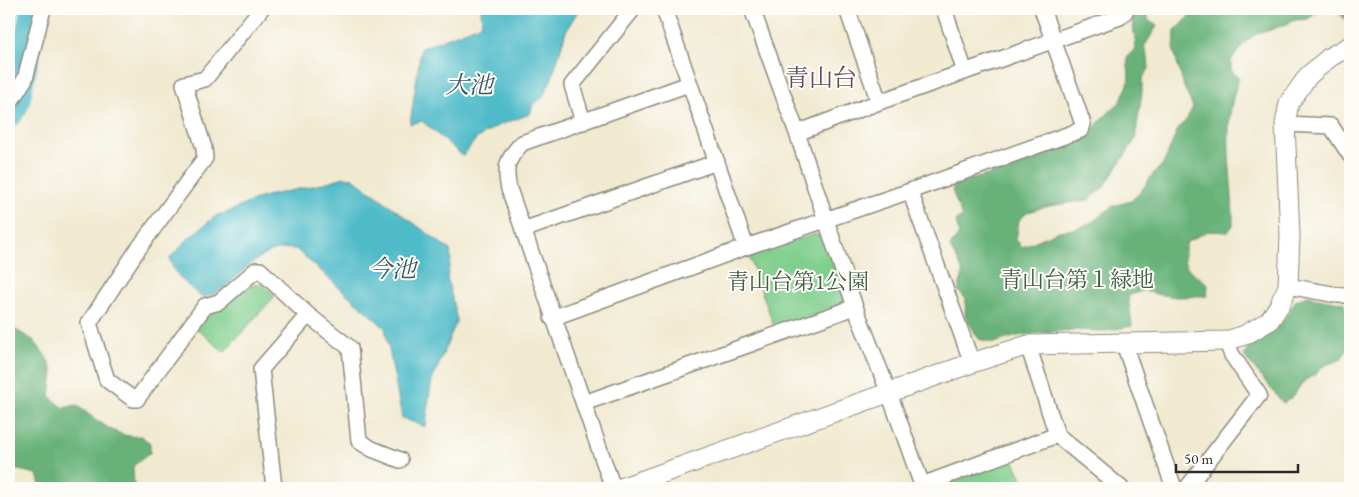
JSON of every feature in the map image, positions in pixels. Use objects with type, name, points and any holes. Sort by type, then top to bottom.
[{"type":"street","points":[[9,104],[26,79],[43,9]]},
{"type":"street","points":[[260,9],[205,79],[184,84],[204,148],[205,158],[136,252],[89,322],[107,380],[134,399],[137,398],[205,306],[219,302],[256,270],[260,270],[308,315],[350,348],[359,441],[372,449],[400,460]]},
{"type":"street","points":[[583,122],[572,85],[633,9]]},
{"type":"street","points":[[664,9],[746,247]]},
{"type":"street","points":[[752,9],[855,307],[889,393],[922,486],[1057,435]]},
{"type":"street","points":[[847,9],[879,102]]},
{"type":"street","points":[[944,9],[965,72]]},
{"type":"street","points":[[552,318],[746,247],[1081,130],[1083,124],[1042,9]]},
{"type":"street","points":[[796,133],[1120,17],[1125,12],[1124,9]]},
{"type":"street","points":[[622,488],[972,363],[1028,345],[1226,340],[1245,335],[1269,321],[1279,306],[1288,286],[1290,235],[1285,124],[1289,103],[1308,76],[1330,57],[1350,46]]},
{"type":"street","points":[[613,488],[552,318],[506,175],[510,156],[522,143],[689,84]]},
{"type":"street","points":[[1285,124],[1331,126],[1350,156]]},
{"type":"street","points":[[523,230],[717,162]]},
{"type":"street","points":[[910,191],[972,363]]},
{"type":"street","points":[[1288,286],[1336,295],[1350,295]]},
{"type":"street","points":[[584,403],[855,307]]},
{"type":"street","points":[[274,488],[261,369],[308,315]]},
{"type":"street","points":[[1187,488],[1259,395],[1232,355],[1226,340]]},
{"type":"street","points":[[1124,344],[1174,488]]},
{"type":"street","points":[[1028,345],[1057,435],[1121,488]]},
{"type":"green space","name":"青山台第１緑地","points":[[1131,9],[1148,9],[1148,20],[1157,26],[1144,47],[1148,57],[1149,69],[1142,79],[1135,140],[1104,187],[1088,200],[1049,206],[1028,212],[1019,220],[1016,240],[1022,247],[1059,231],[1075,229],[1091,223],[1113,206],[1131,201],[1164,163],[1177,131],[1187,119],[1193,107],[1184,87],[1174,51],[1175,31],[1194,9],[1329,9],[1317,13],[1308,19],[1295,20],[1268,31],[1259,32],[1246,41],[1231,60],[1231,70],[1239,78],[1233,97],[1229,133],[1233,225],[1228,232],[1208,231],[1187,242],[1184,258],[1188,268],[1208,285],[1207,296],[1176,297],[1144,290],[1128,296],[1132,326],[1105,331],[1071,330],[1039,333],[1017,336],[994,343],[979,339],[965,316],[966,299],[959,292],[962,269],[950,247],[959,234],[956,221],[962,217],[952,190],[956,184],[988,175],[1085,140],[1099,122],[1120,102],[1128,85],[1127,57],[1136,48]]},
{"type":"green space","points":[[1336,9],[1350,9],[1350,26]]},
{"type":"green space","name":"青山台第1公園","points":[[815,234],[825,238],[845,299],[840,307],[775,329],[749,256]]},
{"type":"green space","points":[[263,284],[275,296],[224,352],[197,329],[208,316],[219,309],[223,309],[248,286]]},
{"type":"green space","points":[[1308,296],[1344,303],[1347,324],[1344,331],[1347,350],[1340,360],[1325,365],[1316,374],[1305,380],[1290,399],[1283,403],[1244,356],[1249,346],[1281,324],[1296,300]]},
{"type":"green space","points":[[9,326],[33,340],[45,355],[53,371],[50,397],[64,408],[76,405],[107,427],[123,435],[141,436],[150,443],[150,453],[133,466],[134,488],[41,488],[37,474],[9,468]]},
{"type":"green space","points":[[1013,459],[1026,487],[934,488]]},
{"type":"water","name":"大池","points":[[481,9],[579,9],[566,31],[552,78],[542,98],[533,104],[530,114],[497,126],[476,139],[463,156],[422,121],[410,124],[421,48],[482,24]]},
{"type":"water","name":"今池","points":[[344,177],[353,178],[450,250],[451,259],[447,277],[457,320],[432,381],[426,427],[402,418],[385,328],[296,249],[283,249],[261,257],[216,293],[201,297],[182,279],[171,264],[170,258],[191,236],[217,215],[262,197]]},
{"type":"waterway","points":[[9,113],[15,103],[35,9]]},
{"type":"district","name":"青山台","points":[[821,77]]}]
